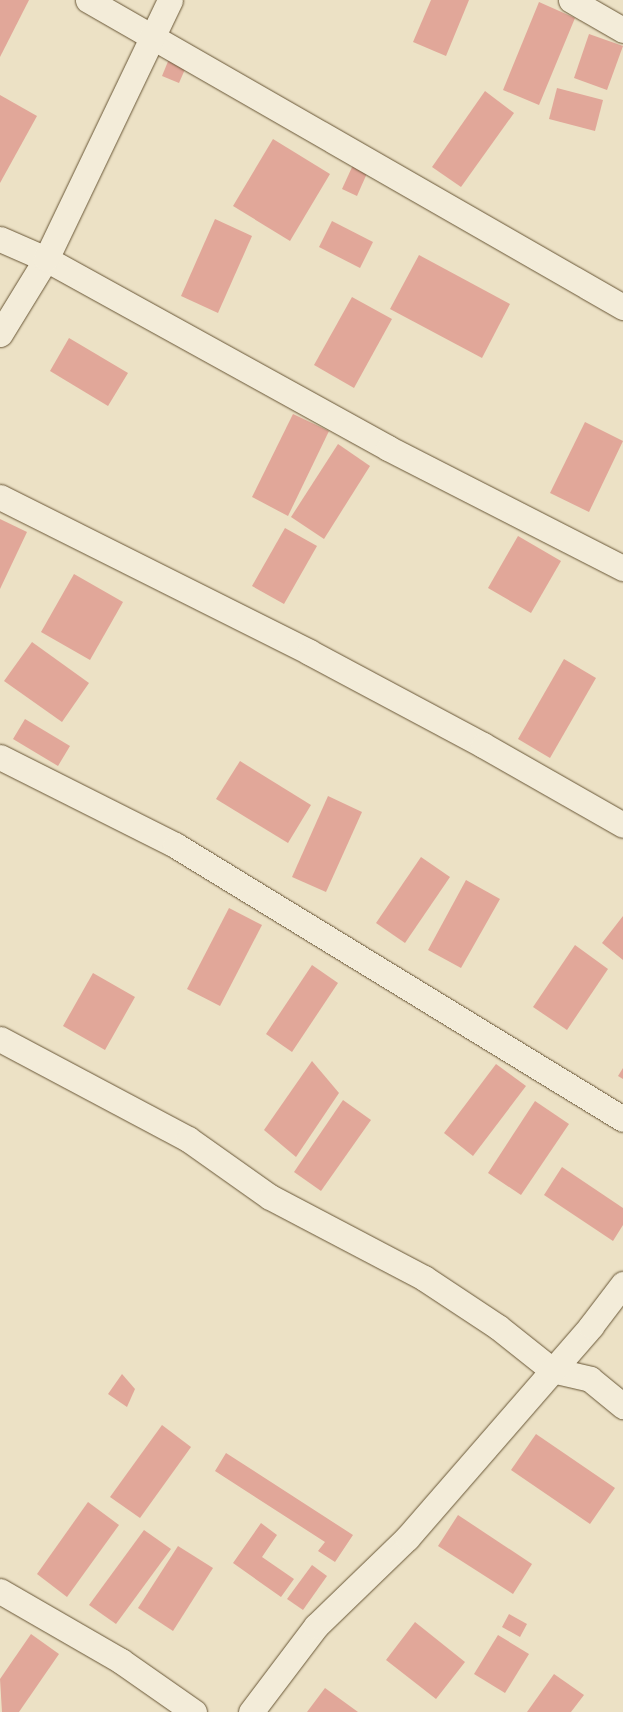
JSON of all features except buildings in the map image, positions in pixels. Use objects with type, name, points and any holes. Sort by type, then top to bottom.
[{"type":"street","points":[[88,0],[623,307]]},
{"type":"street","points":[[0,334],[46,259],[170,0]]},
{"type":"street","points":[[571,0],[623,30]]},
{"type":"street","points":[[0,239],[46,259],[388,448],[623,568]]},
{"type":"street","points":[[0,497],[308,652],[483,745],[623,825]]},
{"type":"street","points":[[0,756],[175,845],[623,1119]]},
{"type":"street","points":[[0,1039],[188,1139],[270,1197],[424,1278],[498,1327],[552,1370],[590,1379],[623,1406]]},
{"type":"street","points":[[251,1712],[316,1626],[407,1538],[552,1370],[623,1284]]},
{"type":"street","points":[[0,1591],[121,1661],[194,1712]]}]
